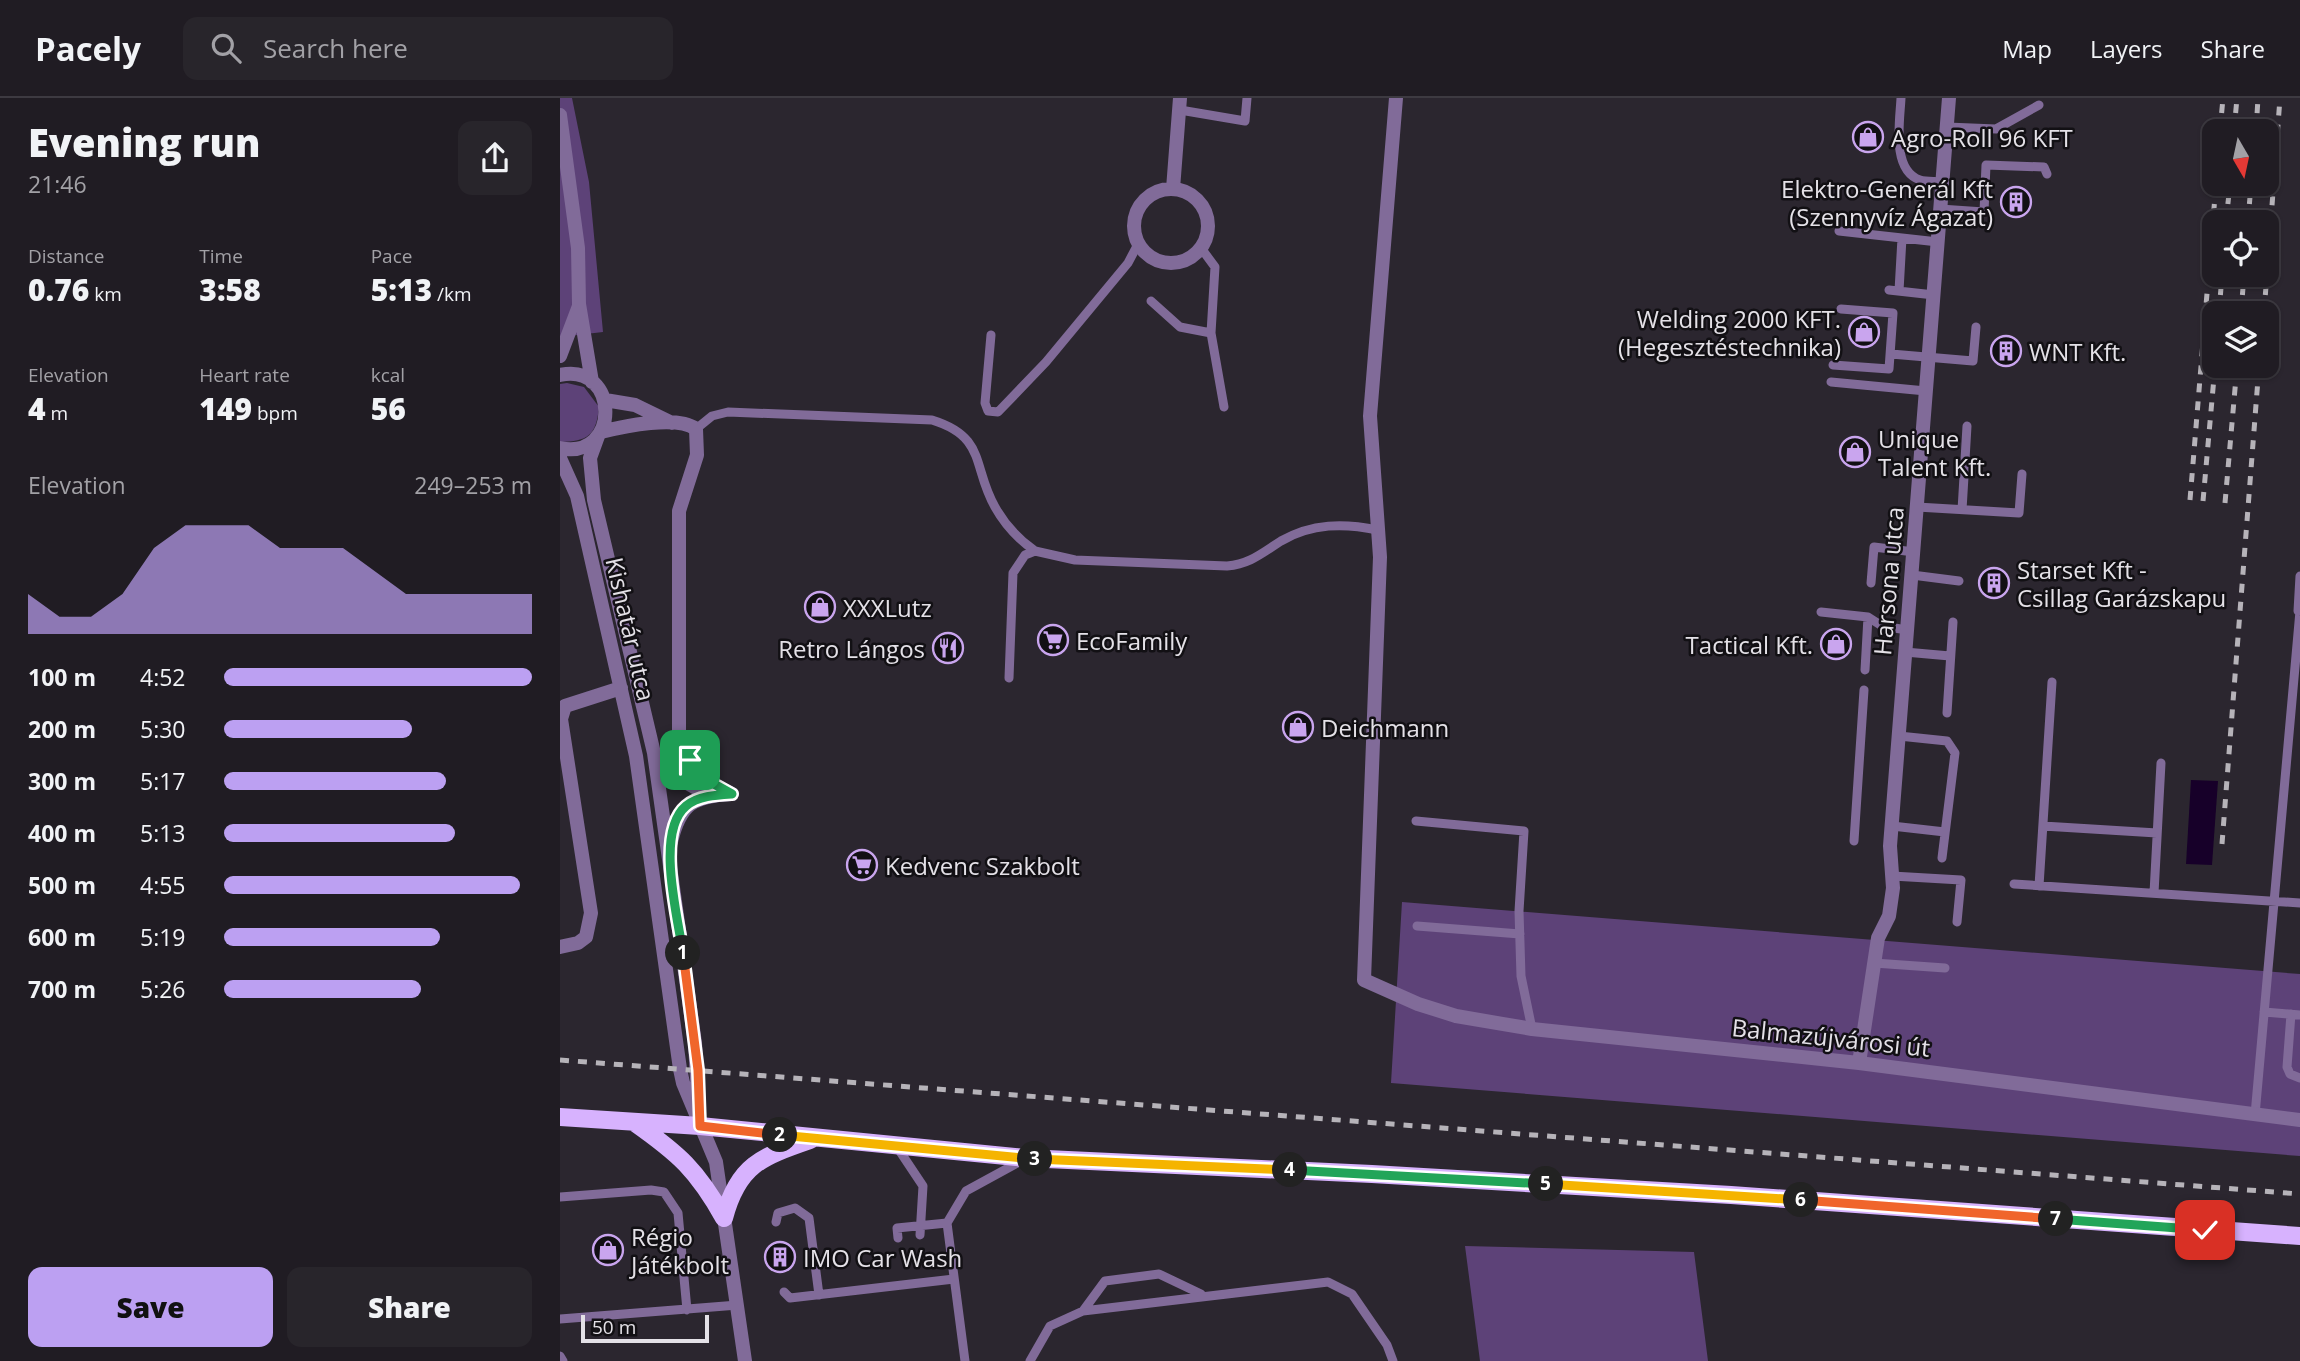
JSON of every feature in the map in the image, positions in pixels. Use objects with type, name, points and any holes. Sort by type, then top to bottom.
[{"type":"main road","points":[[560,1117],[700,1126],[1025,1158],[1372,1174],[1717,1195],[2300,1236]]},
{"type":"main road","points":[[635,1123],[696,1173],[724,1218]]},
{"type":"main road","points":[[724,1218],[737,1181],[749,1169],[768,1156],[816,1138]]},
{"type":"street","points":[[1378,530],[1370,416],[1396,98]]},
{"type":"street","name":"Harsona utca","points":[[1859,1063],[1878,938],[1889,916],[1892,825],[1949,98]]},
{"type":"street","points":[[1173,189],[1180,104]]},
{"type":"street","points":[[560,115],[578,248],[579,304],[592,382],[605,401],[635,405],[674,423]]},
{"type":"street","points":[[1173,189],[1194,197],[1206,216],[1206,238],[1192,257],[1168,264],[1145,254],[1138,244],[1133,222],[1136,211],[1151,195],[1173,189]]},
{"type":"street","points":[[560,356],[579,304]]},
{"type":"street","points":[[560,375],[575,374],[592,382]]},
{"type":"street","name":"Kishatár utca","points":[[605,401],[607,416],[599,434],[590,469],[599,531],[654,753],[695,1043],[700,1126]]},
{"type":"street","points":[[560,448],[576,449],[599,434],[635,425],[686,422],[696,429],[698,455],[679,511],[679,761],[683,778],[692,789],[710,796]]},
{"type":"street","name":"Kishatár utca","points":[[560,458],[577,496],[621,688],[644,808],[683,1083],[700,1126]]},
{"type":"street","name":"Balmazújvárosi út","points":[[1378,530],[1380,557],[1364,980],[1418,1004],[1456,1016],[1532,1029],[1859,1063],[2300,1120]]},
{"type":"street","points":[[560,947],[578,943],[586,937],[591,913],[561,719],[562,705],[621,688]]},
{"type":"street","points":[[669,850],[680,813],[695,801],[710,796],[732,794],[716,787],[696,770],[680,740]]},
{"type":"street","points":[[700,1126],[716,1162],[745,1361]]},
{"type":"lane","points":[[1180,104],[1245,121],[1247,98]]},
{"type":"lane","points":[[1901,98],[1899,139],[1909,172],[1920,180],[1943,182]]},
{"type":"lane","points":[[1947,127],[1996,129],[2039,105]]},
{"type":"lane","points":[[1940,209],[1984,212],[1986,165],[2044,167],[2047,174]]},
{"type":"lane","points":[[1839,231],[1938,242]]},
{"type":"lane","points":[[1902,238],[1894,291],[1934,295]]},
{"type":"lane","points":[[990,335],[985,402],[988,411],[998,412],[1046,362],[1128,263],[1138,244]]},
{"type":"lane","points":[[1200,248],[1215,267],[1211,333],[1224,407]]},
{"type":"lane","points":[[1151,301],[1181,327],[1211,333]]},
{"type":"lane","points":[[1833,365],[1889,369],[1893,313],[1841,309]]},
{"type":"lane","points":[[1891,354],[1973,361],[1976,327]]},
{"type":"lane","points":[[1830,382],[1926,391]]},
{"type":"lane","points":[[696,429],[712,416],[728,412],[932,420],[956,428],[971,446],[982,468],[994,506],[1017,538],[1035,551],[1075,560],[1227,566],[1245,564],[1282,541],[1325,526],[1353,525],[1378,530]]},
{"type":"lane","points":[[1962,510],[1967,426]]},
{"type":"lane","points":[[1917,507],[2019,513],[2022,474]]},
{"type":"lane","points":[[1871,583],[1874,547],[1914,552]]},
{"type":"lane","points":[[1009,678],[1013,573],[1025,555],[1035,551]]},
{"type":"lane","points":[[1912,575],[1959,582]]},
{"type":"lane","points":[[2255,1115],[2300,576]]},
{"type":"lane","points":[[1821,612],[1868,617],[1882,626],[1907,630]]},
{"type":"lane","points":[[1865,670],[1868,617]]},
{"type":"lane","points":[[1947,713],[1953,622]]},
{"type":"lane","points":[[1906,652],[1950,656]]},
{"type":"lane","points":[[2039,886],[2052,682]]},
{"type":"lane","points":[[1854,841],[1864,690]]},
{"type":"lane","points":[[1899,736],[1947,741],[1955,753],[1942,858]]},
{"type":"lane","points":[[2154,893],[2161,763]]},
{"type":"lane","points":[[1416,821],[1524,831],[1521,976],[1532,1029]]},
{"type":"lane","points":[[1892,825],[1945,832]]},
{"type":"lane","points":[[2043,826],[2157,833]]},
{"type":"lane","points":[[1892,876],[1961,880],[1957,922]]},
{"type":"lane","points":[[2014,884],[2300,903]]},
{"type":"lane","points":[[1417,926],[1520,934]]},
{"type":"lane","points":[[1874,963],[1945,968]]},
{"type":"lane","points":[[2264,1012],[2295,1015],[2287,1067],[2290,1074],[2300,1078]]},
{"type":"lane","points":[[896,1146],[923,1186],[919,1231]]},
{"type":"lane","points":[[964,1361],[947,1223],[966,1191],[1025,1158]]},
{"type":"lane","points":[[560,1197],[651,1190],[664,1192],[678,1213],[687,1310]]},
{"type":"lane","points":[[776,1222],[778,1213],[785,1209],[795,1208],[809,1218],[818,1294]]},
{"type":"lane","points":[[898,1238],[897,1228],[919,1231],[947,1223]]},
{"type":"lane","points":[[1083,1311],[1105,1281],[1159,1274],[1193,1293],[1210,1296]]},
{"type":"lane","points":[[784,1292],[790,1298],[904,1280],[954,1279]]},
{"type":"lane","points":[[1030,1361],[1050,1326],[1083,1311],[1328,1282],[1352,1294],[1387,1345],[1393,1361]]},
{"type":"lane","points":[[560,1319],[737,1305]]},
{"type":"lane","points":[[560,1356],[563,1361]]},
{"type":"shaded area","points":[[560,98],[572,98],[589,182],[603,332],[560,337]]},
{"type":"shaded area","points":[[560,384],[584,387],[599,407],[596,425],[589,435],[560,442]]},
{"type":"shaded area","points":[[2191,780],[2218,781],[2212,865],[2186,864]]},
{"type":"shaded area","points":[[1402,902],[2300,974],[2300,1156],[1391,1083]]},
{"type":"shaded area","points":[[1465,1246],[1694,1252],[1708,1361],[1480,1361]]},
{"type":"railway","points":[[2221,119],[2223,98]]},
{"type":"railway","points":[[2235,119],[2237,98]]},
{"type":"railway","points":[[2257,119],[2258,98]]},
{"type":"railway","points":[[2265,301],[2280,98]]},
{"type":"railway","points":[[2190,500],[2215,196]]},
{"type":"railway","points":[[2227,210],[2229,196]]},
{"type":"railway","points":[[2249,210],[2250,196]]},
{"type":"railway","points":[[2220,301],[2221,287]]},
{"type":"railway","points":[[2242,301],[2243,287]]},
{"type":"railway","points":[[2203,501],[2214,378]]},
{"type":"railway","points":[[2225,503],[2236,378]]},
{"type":"railway","points":[[2222,844],[2258,378]]},
{"type":"railway","points":[[560,1060],[2300,1194]]},
{"type":"place","name":"Agro-Roll 96 KFT","points":[[1868,137]]},
{"type":"place","name":"Elektro-Generál Kft (Szennyvíz Ágazat)","points":[[2016,202]]},
{"type":"place","name":"Welding 2000 KFT. (Hegesztéstechnika)","points":[[1864,332]]},
{"type":"place","name":"WNT Kft.","points":[[2006,351]]},
{"type":"place","name":"Unique Talent Kft.","points":[[1855,452]]},
{"type":"place","name":"Starset Kft - Csillag Garázskapu","points":[[1994,583]]},
{"type":"place","name":"XXXLutz","points":[[820,607]]},
{"type":"place","name":"EcoFamily","points":[[1053,640]]},
{"type":"place","name":"Tactical Kft.","points":[[1836,644]]},
{"type":"place","name":"Retro Lángos","points":[[948,648]]},
{"type":"place","name":"Deichmann","points":[[1298,727]]},
{"type":"place","name":"Kedvenc Szakbolt","points":[[862,865]]},
{"type":"place","name":"Régio Játékbolt","points":[[608,1250]]},
{"type":"place","name":"IMO Car Wash","points":[[780,1257]]},
{"type":"route","points":[[690,760],[705,779],[732,794],[710,796],[685,807],[677,819],[669,850],[695,1043],[700,1126],[1025,1158],[1372,1174],[1731,1195],[2205,1230]]}]
